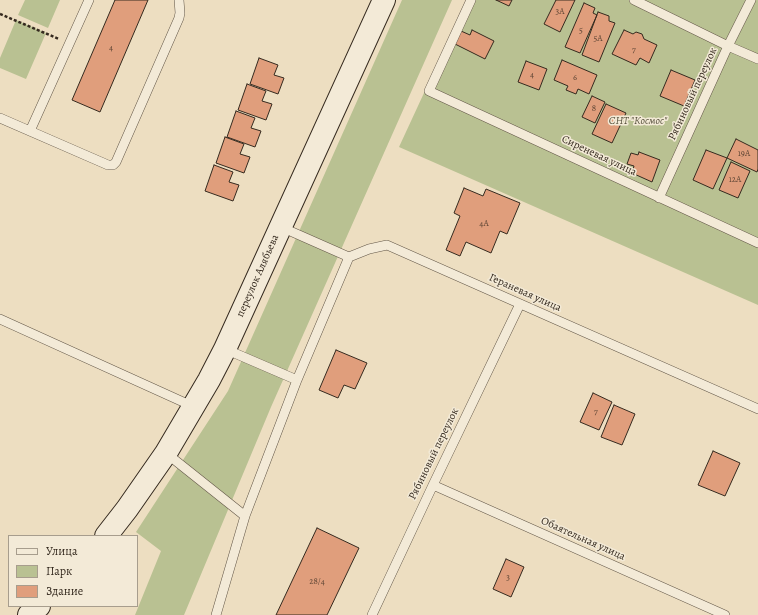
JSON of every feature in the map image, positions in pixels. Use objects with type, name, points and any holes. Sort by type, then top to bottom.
[{"type":"main road","name":"переулок Алябьева","points":[[107,535],[166,453],[192,406],[209,380],[225,349],[384,0]]},
{"type":"main road","points":[[29,615],[38,607]]},
{"type":"lane","points":[[30,131],[89,0]]},
{"type":"lane","points":[[0,118],[108,165],[113,165],[116,162],[179,18],[179,0]]},
{"type":"lane","name":"Сиреневая улица","points":[[471,0],[429,91],[758,243]]},
{"type":"lane","points":[[634,0],[758,59]]},
{"type":"lane","name":"Рябиновый переулок","points":[[659,198],[728,46],[751,0]]},
{"type":"lane","points":[[216,615],[245,516],[297,380],[349,257],[280,226]]},
{"type":"lane","name":"Гераневая улица","points":[[349,257],[369,249],[388,245],[758,409]]},
{"type":"lane","name":"Рябиновый переулок","points":[[372,615],[432,485],[520,304]]},
{"type":"lane","points":[[0,319],[192,406]]},
{"type":"lane","points":[[225,349],[297,380]]},
{"type":"lane","points":[[166,453],[245,516]]},
{"type":"lane","name":"Обаятельная улица","points":[[432,485],[724,615]]},
{"type":"path","points":[[0,14],[70,43]]},
{"type":"green space","points":[[25,0],[60,0],[48,28],[18,15]]},
{"type":"green space","points":[[402,0],[452,0],[271,407],[184,615],[135,615],[161,551],[136,532],[228,391]]},
{"type":"green space","name":"СНТ \"Космос\"","points":[[467,0],[758,0],[758,305],[399,147]]},
{"type":"green space","points":[[16,20],[46,33],[26,79],[0,68],[0,58]]},
{"type":"building","points":[[115,0],[148,0],[100,112],[72,100]]},
{"type":"building","points":[[496,0],[512,0],[509,6]]},
{"type":"building","points":[[556,0],[575,0],[560,32],[544,24]]},
{"type":"building","points":[[584,3],[595,8],[593,13],[597,15],[580,53],[565,47]]},
{"type":"building","points":[[598,12],[609,16],[609,21],[615,23],[599,62],[582,55]]},
{"type":"building","points":[[472,30],[494,41],[485,59],[455,44],[461,31],[470,35]]},
{"type":"building","points":[[624,30],[633,34],[636,32],[642,34],[644,39],[657,45],[649,63],[640,58],[636,65],[612,54]]},
{"type":"building","points":[[259,58],[278,65],[274,75],[284,78],[278,94],[250,84]]},
{"type":"building","points":[[562,60],[597,75],[589,94],[578,89],[576,94],[566,90],[568,86],[554,80]]},
{"type":"building","points":[[526,61],[547,69],[539,90],[518,82]]},
{"type":"building","points":[[671,70],[695,80],[684,106],[660,96]]},
{"type":"building","points":[[247,84],[266,91],[262,101],[272,104],[266,120],[238,110]]},
{"type":"building","points":[[592,96],[605,102],[595,123],[582,117]]},
{"type":"building","points":[[606,104],[626,113],[612,143],[592,134]]},
{"type":"building","points":[[236,111],[255,118],[251,128],[261,131],[255,147],[227,137]]},
{"type":"building","points":[[225,137],[244,144],[240,154],[250,157],[244,173],[216,163]]},
{"type":"building","points":[[736,139],[758,150],[757,172],[727,158]]},
{"type":"building","points":[[706,150],[727,158],[713,189],[693,180]]},
{"type":"building","points":[[639,152],[660,160],[652,182],[632,173],[634,166],[627,164],[631,153],[638,155]]},
{"type":"building","points":[[731,162],[750,171],[738,198],[719,190]]},
{"type":"building","points":[[214,165],[233,172],[229,182],[239,185],[233,201],[205,191]]},
{"type":"building","points":[[464,188],[483,196],[486,189],[520,203],[507,234],[500,231],[491,253],[466,242],[460,256],[446,250],[460,216],[454,213]]},
{"type":"building","points":[[336,350],[367,363],[355,389],[344,385],[338,398],[319,390]]},
{"type":"building","points":[[593,393],[612,402],[599,430],[580,422]]},
{"type":"building","points":[[614,405],[635,414],[622,445],[601,437]]},
{"type":"building","points":[[713,451],[740,463],[725,496],[698,485]]},
{"type":"building","points":[[317,528],[359,548],[327,615],[276,615]]},
{"type":"building","points":[[506,559],[524,567],[511,597],[493,589]]}]
